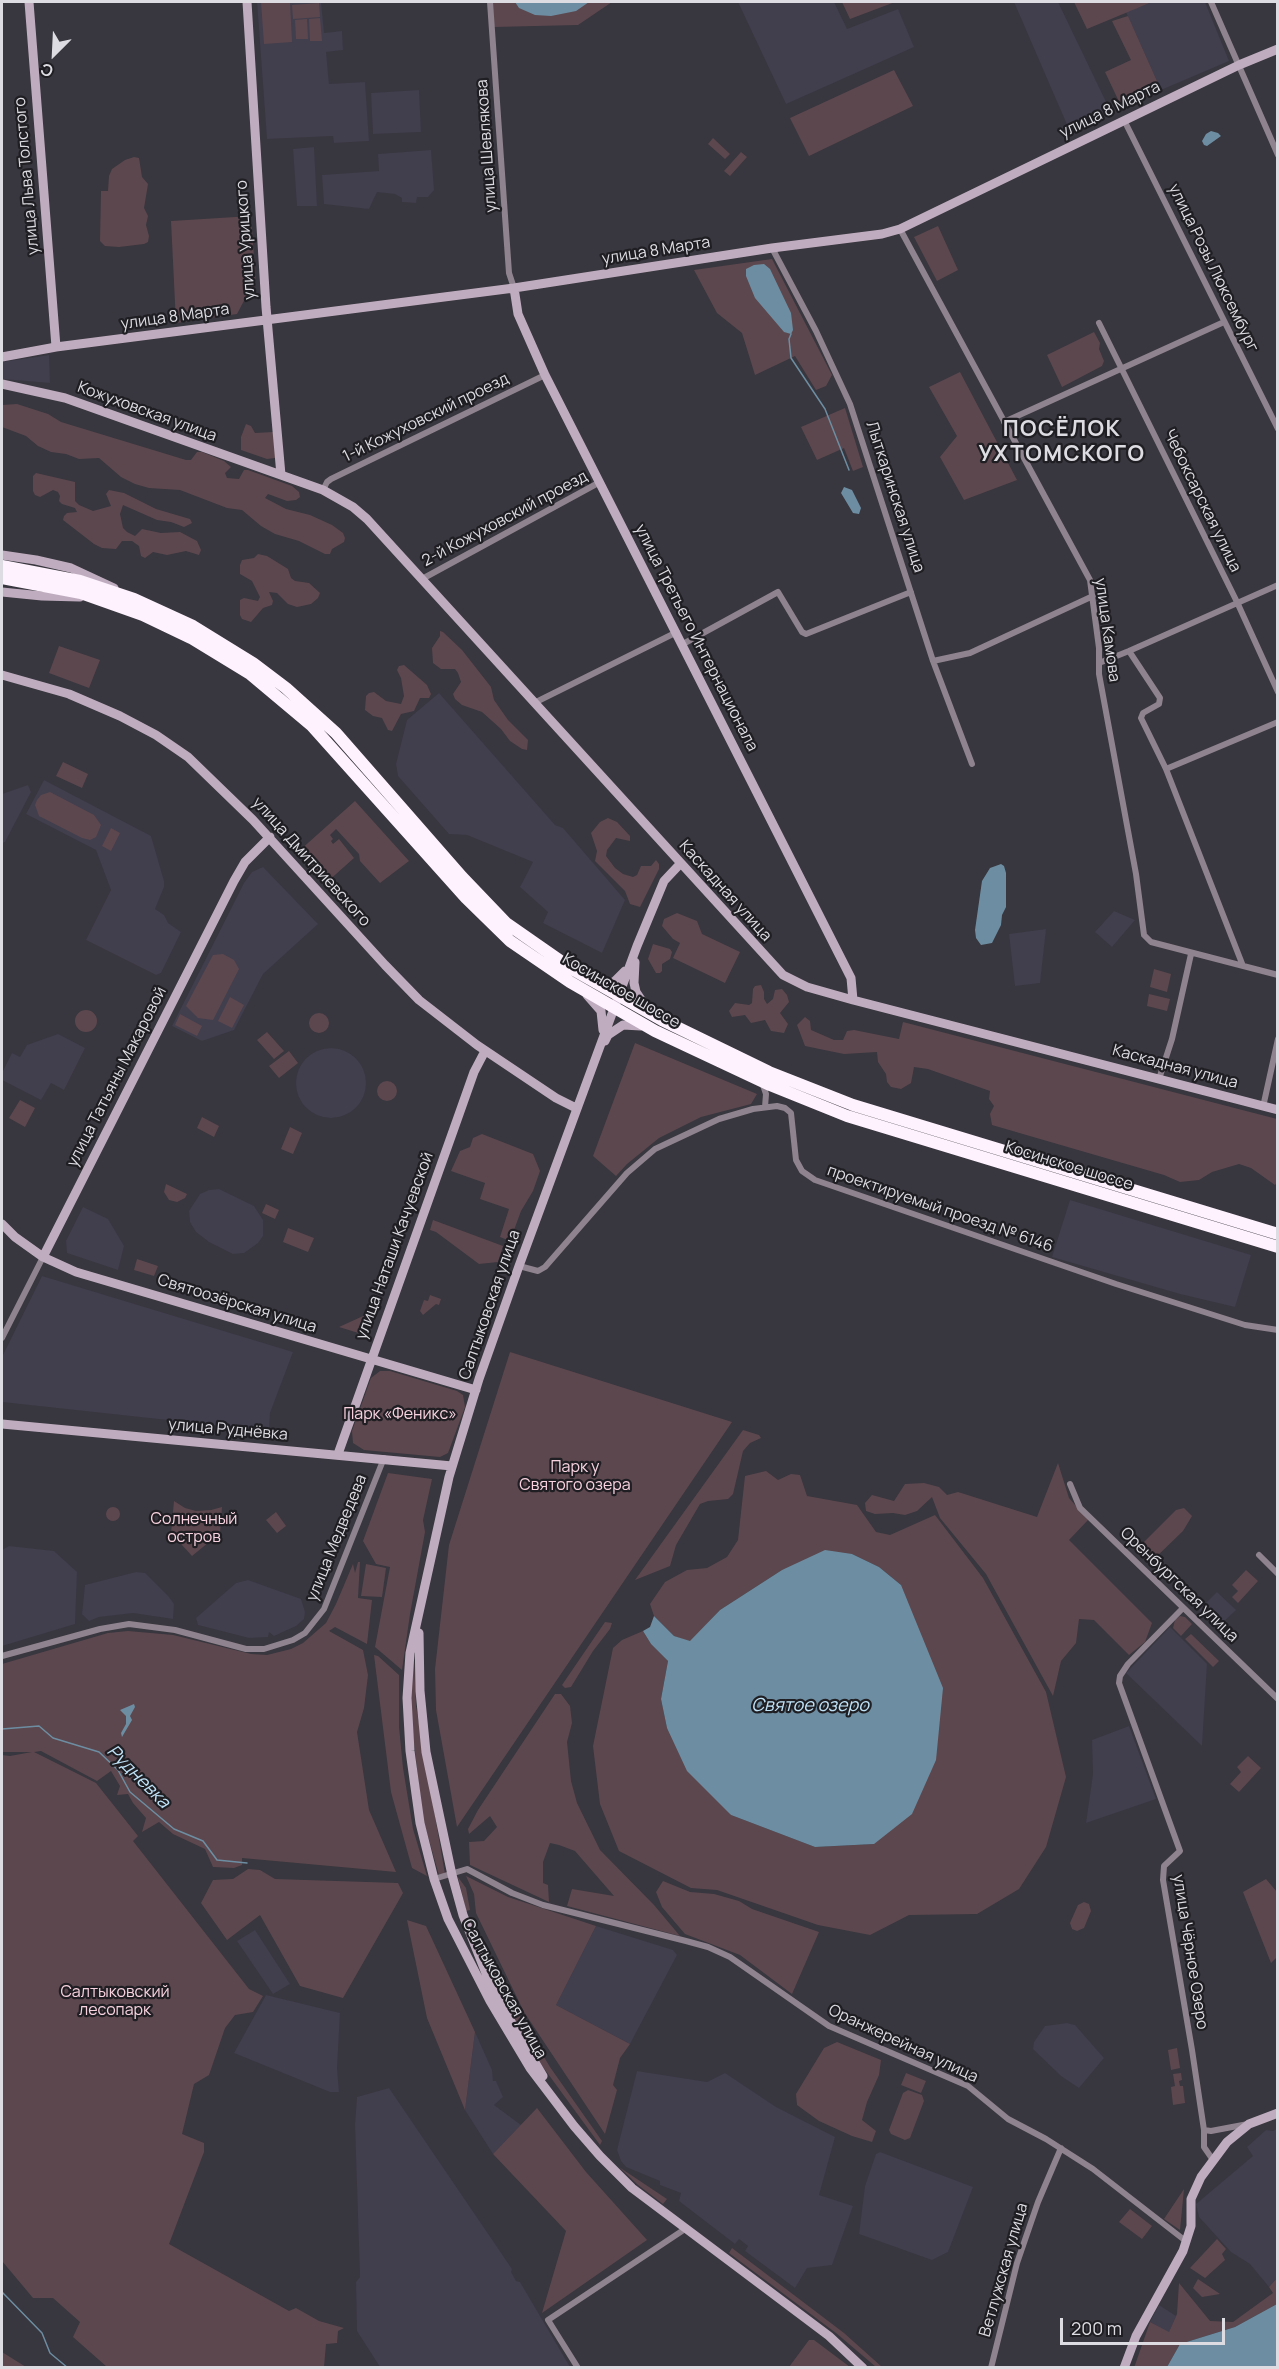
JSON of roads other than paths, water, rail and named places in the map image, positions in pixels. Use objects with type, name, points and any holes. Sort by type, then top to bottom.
[{"type":"highway","name":"Косинское шоссе","points":[[2,566],[71,578],[134,599],[210,635],[253,663],[286,688],[342,740],[496,914],[545,952],[596,984],[618,1003]]},
{"type":"highway","name":"Косинское шоссе","points":[[2,578],[56,586],[99,598],[143,615],[191,638],[238,666],[282,699],[333,748],[490,923],[522,950],[579,987],[618,1003],[757,1079],[858,1120],[1278,1246]]},
{"type":"highway","name":"Косинское шоссе","points":[[659,1026],[853,1105],[1278,1234]]},
{"type":"street","name":"улица Льва Толстого","points":[[29,2],[56,347]]},
{"type":"street","name":"улица Урицкого","points":[[247,2],[267,320],[281,475]]},
{"type":"street","name":"улица Шевлякова","points":[[490,2],[509,273],[514,288]]},
{"type":"street","points":[[1211,2],[1278,155]]},
{"type":"street","name":"улица 8 Марта","points":[[2,357],[56,347],[514,288],[772,248],[882,234],[900,229],[1239,65],[1278,49]]},
{"type":"street","name":"улица Розы Люксембург","points":[[1124,120],[1278,429]]},
{"type":"street","name":"улица Камова","points":[[900,229],[1090,580],[1099,648],[1099,674],[1136,874],[1144,935],[1151,942],[1191,954]]},
{"type":"street","name":"Лыткаринская улица","points":[[772,248],[816,331],[850,404],[933,661],[972,764]]},
{"type":"street","name":"улица Третьего Интернационала","points":[[514,288],[518,314],[545,375],[851,978],[853,1000]]},
{"type":"street","points":[[1004,422],[1224,322]]},
{"type":"street","name":"Чебоксарская улица","points":[[1099,323],[1237,602],[1278,692]]},
{"type":"street","name":"1-й Кожуховский проезд","points":[[323,490],[331,479],[545,375]]},
{"type":"street","name":"Кожуховская улица","points":[[2,384],[65,398],[281,475]]},
{"type":"street","name":"Каскадная улица","points":[[281,475],[323,490],[353,507],[367,519],[783,975],[807,987],[853,1000],[1278,1110]]},
{"type":"street","name":"2-й Кожуховский проезд","points":[[422,579],[600,482]]},
{"type":"street","points":[[2,555],[71,568],[134,599]]},
{"type":"street","points":[[1099,663],[1278,585]]},
{"type":"street","points":[[2,592],[99,598]]},
{"type":"street","points":[[683,644],[778,592],[802,632],[807,634],[911,592]]},
{"type":"street","points":[[933,661],[970,653],[1093,596]]},
{"type":"street","points":[[534,703],[677,632]]},
{"type":"street","points":[[1129,651],[1161,700],[1159,704],[1141,716],[1166,769],[1243,966]]},
{"type":"street","name":"улица Дмитриевского","points":[[2,675],[69,694],[120,716],[156,735],[201,768],[270,837],[407,988],[446,1022],[485,1051],[556,1098],[576,1108]]},
{"type":"street","points":[[1166,769],[1278,722]]},
{"type":"street","name":"улица Татьяны Макаровой","points":[[2,1338],[234,881],[246,862],[270,837]]},
{"type":"street","points":[[664,882],[669,862],[668,851]]},
{"type":"street","name":"Салтыковская улица","points":[[680,864],[664,882],[576,1108],[476,1390],[452,1466],[410,1653],[407,1709],[410,1751],[420,1823],[434,1879],[448,1919],[495,2010],[530,2068],[573,2126],[632,2188],[828,2336],[863,2367]]},
{"type":"street","points":[[664,882],[675,874],[693,878]]},
{"type":"street","points":[[1159,1078],[1172,1039],[1191,954],[1278,975]]},
{"type":"street","points":[[596,984],[619,979],[635,956]]},
{"type":"street","points":[[635,956],[636,992],[659,1026]]},
{"type":"street","points":[[579,987],[601,1011],[604,1028],[603,1042]]},
{"type":"street","points":[[603,1042],[608,1035],[623,1025],[659,1026]]},
{"type":"street","points":[[1263,1107],[1278,1039]]},
{"type":"street","name":"улица Наташи Качуевской","points":[[338,1454],[474,1072],[485,1051]]},
{"type":"street","points":[[519,1266],[536,1271],[545,1268],[627,1173],[655,1149],[719,1119],[765,1107],[764,1085],[757,1079]]},
{"type":"street","points":[[766,1094],[772,1090],[783,1091]]},
{"type":"street","name":"проектируемый проезд № 6146","points":[[765,1107],[782,1107],[790,1113],[796,1160],[802,1171],[815,1180],[1116,1284],[1245,1325],[1278,1330]]},
{"type":"street","name":"Святоозёрская улица","points":[[2,1224],[15,1238],[43,1257],[76,1272],[476,1390]]},
{"type":"street","name":"улица Руднёвка","points":[[2,1424],[452,1466]]},
{"type":"street","name":"улица Медведева","points":[[2,1656],[100,1629],[129,1624],[175,1630],[246,1648],[264,1649],[293,1640],[305,1633],[324,1610],[384,1458]]},
{"type":"street","name":"Оренбургская улица","points":[[1070,1484],[1078,1506],[1278,1699]]},
{"type":"street","points":[[1259,1555],[1278,1574]]},
{"type":"street","name":"Салтыковская улица","points":[[420,1604],[418,1652],[426,1752],[452,1875],[463,1915],[493,1991],[536,2065],[600,2156]]},
{"type":"street","name":"улица Чёрное Озеро","points":[[1183,1608],[1128,1664],[1120,1676],[1119,1683],[1180,1851],[1164,1866],[1162,1880],[1204,2130],[1204,2147],[1213,2160]]},
{"type":"street","name":"Оранжерейная улица","points":[[434,1879],[466,1869],[512,1893],[543,1905],[708,1947],[730,1958],[829,2026],[968,2086],[1008,2119],[1094,2169],[1187,2242]]},
{"type":"street","points":[[1204,2130],[1249,2124],[1278,2113]]},
{"type":"street","points":[[1124,2367],[1136,2336],[1178,2263],[1187,2242],[1191,2226],[1193,2193],[1201,2177],[1227,2142],[1249,2124]]},
{"type":"street","points":[[1221,2128],[1228,2136],[1227,2142]]},
{"type":"street","name":"Ветлужская улица","points":[[991,2367],[1017,2263],[1038,2202],[1061,2148]]},
{"type":"street","points":[[578,2367],[548,2320],[685,2229]]},
{"type":"water","points":[[515,2],[589,2],[576,11],[551,16],[535,15],[519,8]]},
{"type":"water","points":[[1211,131],[1221,136],[1207,146],[1204,145],[1202,141]]},
{"type":"water","points":[[764,264],[770,269],[791,313],[793,330],[791,334],[784,332],[755,298],[746,276],[746,269]]},
{"type":"water","points":[[844,487],[852,490],[861,508],[859,514],[853,513],[841,493]]},
{"type":"water","points":[[1001,864],[1006,873],[1006,907],[1001,925],[992,943],[981,945],[976,938],[975,930],[982,881],[990,868]]},
{"type":"water","name":"Святое озеро","points":[[825,1550],[852,1554],[879,1567],[901,1585],[943,1688],[936,1760],[912,1814],[874,1844],[815,1847],[731,1815],[687,1771],[667,1728],[661,1699],[668,1661],[651,1644],[643,1631],[650,1627],[654,1616],[674,1636],[690,1641],[720,1610],[782,1570]]},
{"type":"water","points":[[134,1704],[135,1707],[130,1716],[132,1720],[122,1737],[126,1716],[120,1710]]},
{"type":"water","points":[[1277,2304],[1277,2367],[1167,2367],[1180,2344],[1235,2327]]},
{"type":"waterway","points":[[791,334],[789,339],[791,358],[825,409],[849,470]]},
{"type":"waterway","name":"Рудневка","points":[[2,1729],[39,1726],[53,1738],[99,1752],[118,1770],[130,1792],[174,1829],[203,1841],[217,1860],[247,1863]]},
{"type":"waterway","points":[[2,2292],[42,2333],[50,2353],[68,2368]]},
{"type":"district","name":"ПОСЁЛОК УХТОМСКОГО","points":[[1062,443]]},
{"type":"park label","name":"Парк «Феникс»","points":[[400,1415]]},
{"type":"park label","name":"Парк у Святого озера","points":[[575,1477]]},
{"type":"park label","name":"Солнечный остров","points":[[194,1529]]},
{"type":"park label","name":"Салтыковский лесопарк","points":[[115,2002]]}]
